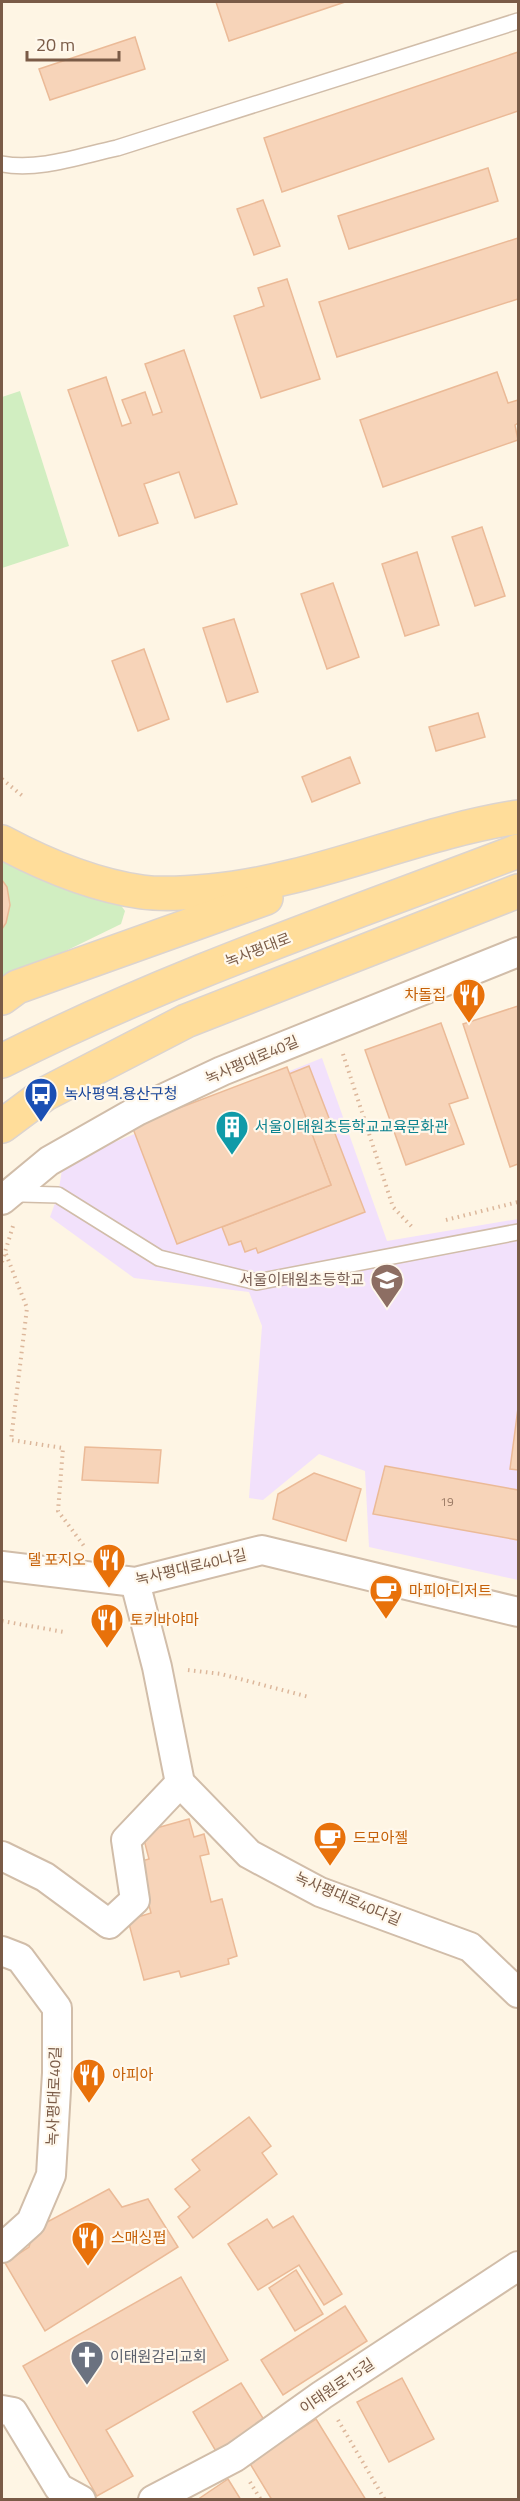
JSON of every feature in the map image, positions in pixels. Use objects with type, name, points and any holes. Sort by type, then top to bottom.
[{"type":"main road","points":[[2,842],[36,860],[103,884],[144,892],[187,893],[233,889],[284,879],[483,822],[519,817]]},
{"type":"main road","points":[[2,998],[17,987],[108,953],[483,822]]},
{"type":"main road","name":"녹사평대로","points":[[2,1061],[64,1029],[223,963],[519,851]]},
{"type":"main road","points":[[2,1126],[45,1094],[186,1021],[519,891]]},
{"type":"street","name":"녹사평대로40길","points":[[10,1193],[49,1161],[127,1117],[222,1071],[519,952]]},
{"type":"street","name":"녹사평대로40나길","points":[[2,1566],[122,1582],[262,1550],[519,1611]]},
{"type":"street","points":[[2,1856],[45,1877],[109,1924],[135,1900],[126,1840],[180,1783],[157,1667],[122,1582]]},
{"type":"street","name":"녹사평대로40다길","points":[[180,1783],[249,1854],[320,1892],[470,1947],[519,1993]]},
{"type":"street","name":"녹사평대로40길","points":[[2,1951],[21,1959],[57,2008],[57,2073],[51,2175],[31,2223],[2,2248]]},
{"type":"street","name":"이태원로15길","points":[[153,2499],[235,2457],[322,2395],[519,2266]]},
{"type":"street","points":[[2,2410],[13,2412],[59,2488],[81,2499]]},
{"type":"lane","points":[[2,164],[16,167],[61,161],[117,148],[519,21]]},
{"type":"lane","points":[[10,1193],[57,1195],[159,1258],[257,1282],[519,1232]]},
{"type":"path","points":[[2,779],[25,798]]},
{"type":"path","points":[[352,1082],[393,1207],[411,1229],[422,1226]]},
{"type":"path","points":[[443,1221],[519,1202]]},
{"type":"path","points":[[2,1262],[6,1254],[27,1308],[11,1440],[63,1448],[58,1511],[122,1582]]},
{"type":"path","points":[[2,1622],[64,1632]]},
{"type":"path","points":[[157,1667],[221,1674],[309,1697]]},
{"type":"path","points":[[322,2395],[385,2499]]},
{"type":"shaded area","name":"서울이태원초등학교","points":[[322,1058],[387,1241],[518,1219],[518,1580],[369,1547],[365,1471],[319,1454],[263,1500],[249,1498],[262,1326],[249,1292],[134,1278],[50,1217],[58,1195],[63,1163]]},
{"type":"green space","points":[[20,391],[69,546],[2,568],[2,397]]},
{"type":"green space","points":[[2,855],[120,904],[125,911],[121,924],[2,982]]},
{"type":"building","points":[[216,2],[345,2],[229,41]]},
{"type":"building","points":[[135,37],[145,69],[50,100],[39,69]]},
{"type":"building","points":[[518,52],[518,111],[282,192],[264,138]]},
{"type":"building","points":[[488,168],[498,201],[349,249],[338,216]]},
{"type":"building","points":[[263,200],[280,246],[254,255],[237,209]]},
{"type":"building","points":[[518,238],[518,299],[337,357],[319,302]]},
{"type":"building","points":[[287,279],[320,379],[261,398],[234,316],[264,306],[258,288]]},
{"type":"building","points":[[184,350],[237,504],[195,518],[179,472],[144,484],[158,523],[119,536],[68,390],[106,377],[122,426],[131,423],[122,400],[145,392],[153,415],[162,412],[145,364]]},
{"type":"building","points":[[497,372],[508,403],[518,400],[518,423],[515,425],[518,440],[383,487],[360,420]]},
{"type":"building","points":[[482,527],[505,596],[475,606],[452,537]]},
{"type":"building","points":[[417,552],[439,625],[405,636],[382,564]]},
{"type":"building","points":[[333,583],[359,657],[327,669],[301,594]]},
{"type":"building","points":[[234,619],[258,692],[227,702],[203,628]]},
{"type":"building","points":[[144,649],[169,719],[138,731],[112,661]]},
{"type":"building","points":[[478,713],[485,737],[436,751],[429,727]]},
{"type":"building","points":[[350,757],[360,783],[312,802],[302,777]]},
{"type":"building","points":[[2,880],[7,887],[10,905],[6,923],[2,929]]},
{"type":"building","points":[[518,1006],[518,1164],[510,1167],[463,1024]]},
{"type":"building","points":[[441,1023],[468,1098],[449,1104],[464,1144],[406,1165],[365,1050]]},
{"type":"building","points":[[309,1066],[365,1212],[258,1253],[256,1248],[245,1252],[241,1241],[229,1245],[222,1227],[331,1185],[289,1074]]},
{"type":"building","name":"서울이태원초등학교교육문화관","points":[[287,1067],[331,1185],[177,1244],[132,1126]]},
{"type":"building","points":[[518,1408],[518,1470],[510,1469]]},
{"type":"building","points":[[85,1447],[161,1450],[158,1483],[82,1480]]},
{"type":"building","points":[[385,1466],[518,1490],[518,1540],[373,1514]]},
{"type":"building","points":[[314,1473],[361,1489],[346,1541],[273,1519],[278,1494]]},
{"type":"building","points":[[189,1819],[194,1837],[204,1834],[209,1854],[200,1856],[211,1902],[222,1899],[237,1956],[228,1959],[229,1964],[181,1977],[179,1971],[144,1980],[128,1920],[151,1913],[138,1862],[149,1859],[142,1832]]},
{"type":"building","points":[[249,2117],[271,2146],[262,2153],[277,2174],[193,2238],[178,2217],[190,2207],[175,2189],[200,2170],[192,2160]]},
{"type":"building","points":[[109,2189],[122,2207],[148,2199],[178,2247],[45,2331],[5,2263],[29,2247],[34,2229]]},
{"type":"building","points":[[293,2216],[342,2294],[324,2305],[299,2265],[258,2290],[228,2244],[267,2219],[273,2228]]},
{"type":"building","points":[[296,2270],[323,2314],[295,2331],[269,2288]]},
{"type":"building","points":[[181,2277],[228,2360],[106,2430],[133,2476],[97,2496],[23,2366]]},
{"type":"building","points":[[345,2306],[367,2341],[283,2395],[261,2360]]},
{"type":"building","points":[[402,2378],[434,2439],[389,2462],[357,2402]]},
{"type":"building","points":[[241,2383],[266,2423],[217,2453],[193,2412]]},
{"type":"building","points":[[316,2419],[366,2500],[272,2500],[249,2462]]},
{"type":"building","points":[[228,2479],[241,2500],[197,2500]]},
{"type":"place","name":"차돌집","points":[[469,1024]]},
{"type":"place","name":"녹사평역.용산구청","points":[[41,1123]]},
{"type":"place","name":"서울이태원초등학교교육문화관","points":[[232,1156]]},
{"type":"place","name":"서울이태원초등학교","points":[[387,1309]]},
{"type":"place","name":"델 포지오","points":[[109,1589]]},
{"type":"place","name":"마피아디저트","points":[[386,1620]]},
{"type":"place","name":"토키바야마","points":[[107,1649]]},
{"type":"place","name":"드모아젤","points":[[330,1867]]},
{"type":"place","name":"아피아","points":[[89,2104]]},
{"type":"place","name":"스매싱펍","points":[[88,2267]]},
{"type":"place","name":"이태원감리교회","points":[[87,2386]]}]
